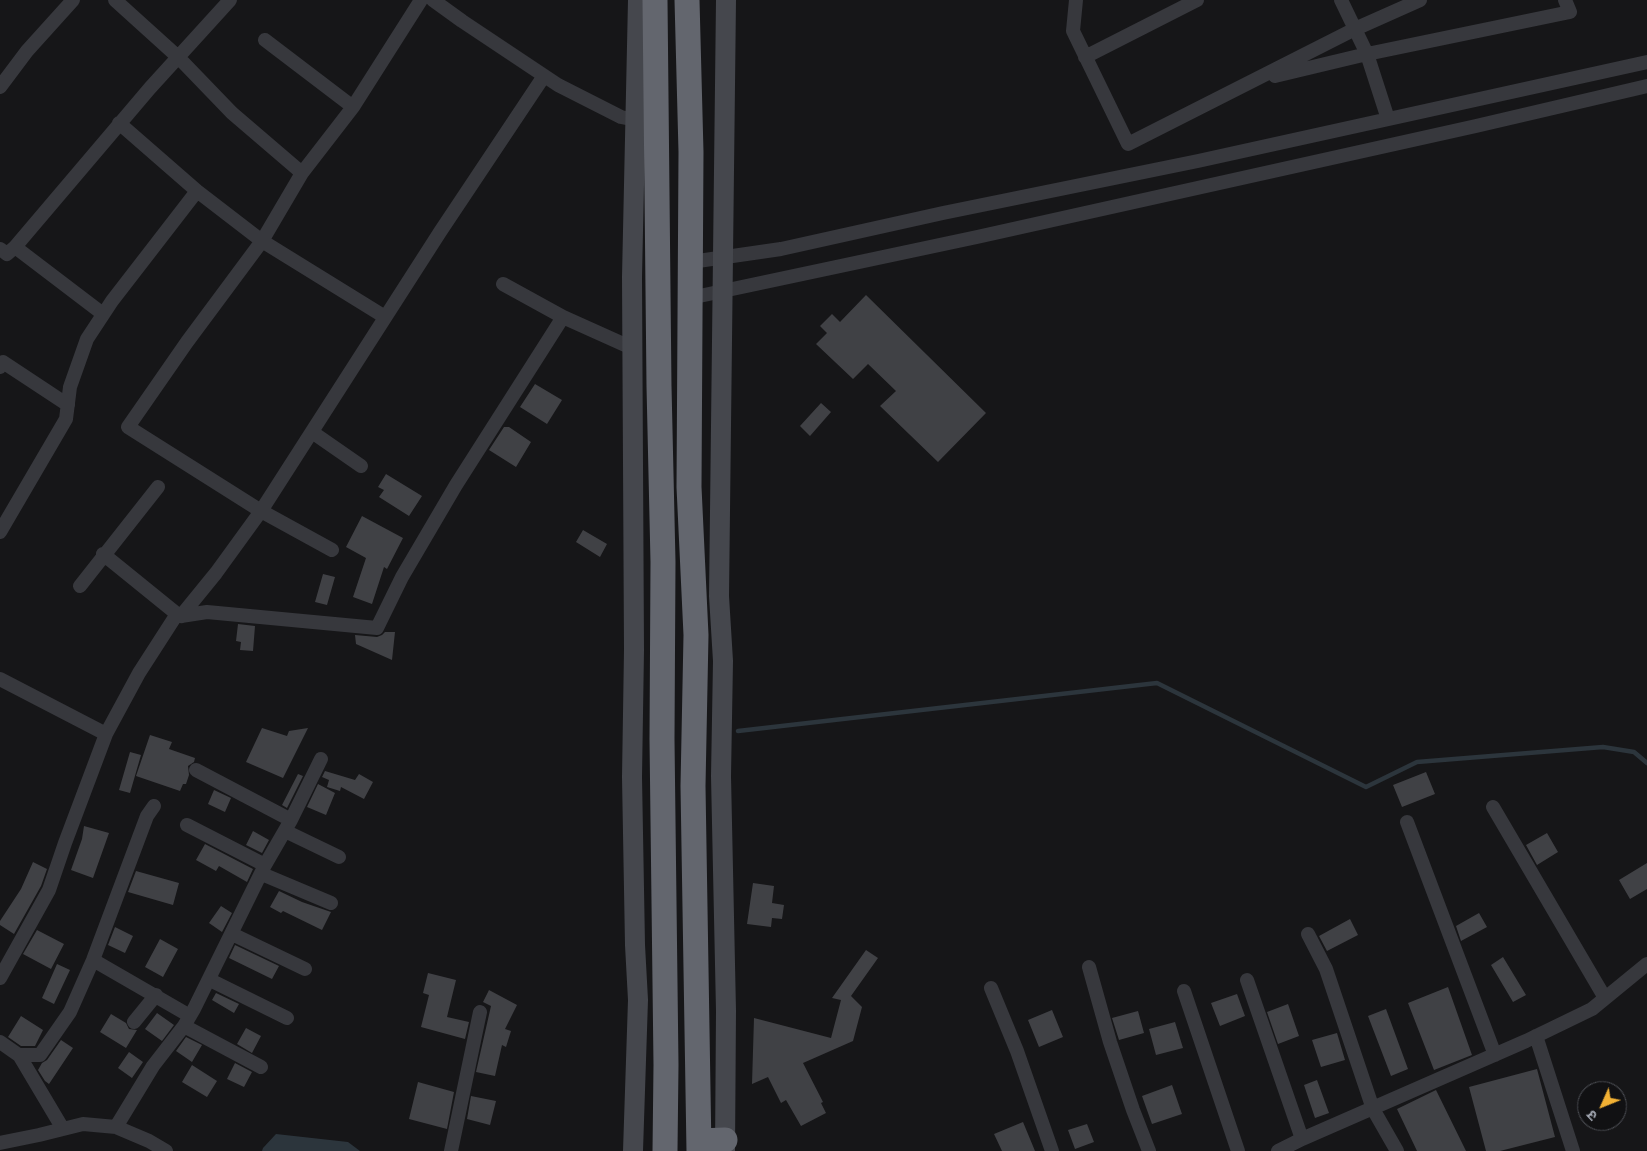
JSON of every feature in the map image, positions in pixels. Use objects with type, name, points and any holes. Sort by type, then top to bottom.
[{"type":"highway","points":[[655,0],[659,396],[663,562],[662,739],[666,1065],[665,1151]]},
{"type":"highway","points":[[687,0],[691,152],[689,487],[696,635],[693,786],[699,1146],[725,1146]]},
{"type":"street","points":[[0,86],[27,51],[73,0]]},
{"type":"street","points":[[115,0],[178,57],[232,113],[302,173]]},
{"type":"street","points":[[0,249],[7,254],[15,247],[119,123],[230,0]]},
{"type":"street","points":[[332,550],[261,511],[128,427],[187,342],[262,241],[302,173],[353,107],[421,0]]},
{"type":"street","points":[[433,0],[558,85],[621,117],[636,120]]},
{"type":"street","points":[[634,1151],[638,1000],[635,945],[632,777],[634,659],[632,348],[638,0]]},
{"type":"street","points":[[725,1146],[726,1011],[721,776],[723,662],[719,596],[726,0]]},
{"type":"street","points":[[1076,0],[1073,31],[1128,144],[1355,29],[1420,0]]},
{"type":"street","points":[[1085,57],[1197,0]]},
{"type":"street","points":[[1341,0],[1367,54],[1388,119]]},
{"type":"street","points":[[1252,81],[1367,54],[1570,12],[1565,0]]},
{"type":"street","points":[[265,40],[353,107]]},
{"type":"street","points":[[690,262],[781,249],[942,213],[1198,161],[1647,62]]},
{"type":"street","points":[[0,978],[49,890],[64,843],[106,734],[139,673],[179,615],[216,573],[261,511],[440,232],[544,76]]},
{"type":"street","points":[[690,298],[1275,171],[1647,86]]},
{"type":"street","points":[[119,123],[197,192],[262,241],[385,317]]},
{"type":"street","points":[[0,532],[66,419],[70,387],[87,339],[103,314],[197,192]]},
{"type":"street","points":[[15,247],[103,314]]},
{"type":"street","points":[[503,284],[563,317],[632,348]]},
{"type":"street","points":[[103,554],[179,615],[207,612],[377,628],[402,578],[456,485],[563,317]]},
{"type":"street","points":[[0,367],[2,362],[68,405]]},
{"type":"street","points":[[312,432],[361,466]]},
{"type":"street","points":[[80,586],[103,554],[158,487]]},
{"type":"street","points":[[0,679],[106,734]]},
{"type":"street","points":[[116,1127],[153,1066],[187,1021],[210,980],[264,869],[288,826],[321,759]]},
{"type":"street","points":[[196,770],[339,857]]},
{"type":"street","points":[[20,1056],[40,1055],[70,1012],[93,960],[147,816],[154,806]]},
{"type":"street","points":[[1493,808],[1605,998]]},
{"type":"street","points":[[1407,822],[1495,1055]]},
{"type":"street","points":[[187,826],[264,869],[331,903]]},
{"type":"street","points":[[232,934],[305,969]]},
{"type":"street","points":[[1308,934],[1326,969],[1373,1109],[1396,1151]]},
{"type":"street","points":[[93,960],[156,995],[187,1021],[261,1067]]},
{"type":"street","points":[[1278,1151],[1495,1055],[1592,1009],[1647,964]]},
{"type":"street","points":[[1089,967],[1132,1110],[1149,1151]]},
{"type":"street","points":[[210,980],[287,1018]]},
{"type":"street","points":[[1247,980],[1302,1139]]},
{"type":"street","points":[[991,988],[1017,1051],[1052,1151]]},
{"type":"street","points":[[1184,991],[1238,1151]]},
{"type":"street","points":[[134,1022],[156,995]]},
{"type":"street","points":[[451,1151],[480,1012]]},
{"type":"street","points":[[1536,1036],[1572,1151]]},
{"type":"street","points":[[0,1042],[20,1056],[63,1129]]},
{"type":"street","points":[[0,1143],[83,1124],[116,1127],[150,1141],[166,1151]]},
{"type":"shaded area","points":[[276,1134],[348,1142],[360,1151],[262,1151]]},
{"type":"building","points":[[866,295],[986,413],[938,462],[880,406],[896,391],[868,364],[853,379],[816,344],[827,333],[820,326],[832,314],[840,322]]},
{"type":"building","points":[[535,384],[562,400],[547,424],[520,407]]},
{"type":"building","points":[[821,403],[831,412],[810,436],[800,426]]},
{"type":"building","points":[[504,427],[509,427],[531,442],[516,467],[489,450]]},
{"type":"building","points":[[386,474],[422,496],[409,516],[379,497],[384,490],[378,487]]},
{"type":"building","points":[[362,516],[403,538],[387,569],[384,567],[372,604],[353,597],[366,558],[346,547]]},
{"type":"building","points":[[583,530],[607,544],[600,557],[576,542]]},
{"type":"building","points":[[323,574],[335,577],[327,605],[315,602]]},
{"type":"building","points":[[238,624],[255,626],[253,651],[240,650],[241,642],[236,641]]},
{"type":"building","points":[[385,632],[395,632],[392,660],[356,644],[355,635],[377,637]]},
{"type":"building","points":[[262,728],[287,736],[289,731],[308,728],[283,778],[246,762]]},
{"type":"building","points":[[150,735],[172,742],[169,749],[195,758],[194,762],[188,766],[189,775],[186,784],[183,784],[180,791],[136,776]]},
{"type":"building","points":[[130,752],[141,755],[130,793],[119,790]]},
{"type":"building","points":[[325,771],[355,780],[359,774],[373,782],[364,799],[341,787],[340,791],[327,787],[329,780],[322,777]]},
{"type":"building","points":[[1426,772],[1435,794],[1402,807],[1393,785]]},
{"type":"building","points":[[298,774],[303,776],[287,808],[282,805]]},
{"type":"building","points":[[318,784],[335,793],[326,815],[307,807]]},
{"type":"building","points":[[214,790],[231,798],[225,812],[208,804]]},
{"type":"building","points":[[84,826],[109,833],[93,878],[71,870],[82,839]]},
{"type":"building","points":[[253,831],[269,840],[262,853],[246,845]]},
{"type":"building","points":[[1547,833],[1558,852],[1537,865],[1526,845]]},
{"type":"building","points":[[205,844],[253,869],[247,882],[219,866],[216,871],[196,860]]},
{"type":"building","points":[[33,862],[47,869],[41,886],[14,934],[0,925],[0,921],[21,889]]},
{"type":"building","points":[[1647,863],[1647,889],[1630,899],[1619,880]]},
{"type":"building","points":[[136,871],[179,883],[173,905],[128,892]]},
{"type":"building","points":[[753,883],[774,886],[772,903],[784,905],[782,919],[772,918],[771,927],[747,924]]},
{"type":"building","points":[[279,891],[302,902],[331,912],[322,930],[283,911],[281,913],[270,907]]},
{"type":"building","points":[[221,906],[232,913],[222,932],[209,923]]},
{"type":"building","points":[[1479,913],[1487,927],[1461,941],[1456,926]]},
{"type":"building","points":[[1350,919],[1358,935],[1327,951],[1319,936]]},
{"type":"building","points":[[115,927],[133,936],[125,953],[108,945]]},
{"type":"building","points":[[37,930],[64,944],[51,969],[23,954]]},
{"type":"building","points":[[160,939],[178,949],[163,977],[145,967]]},
{"type":"building","points":[[235,945],[279,966],[272,979],[229,958]]},
{"type":"building","points":[[866,950],[878,958],[851,996],[862,1007],[853,1041],[803,1063],[823,1102],[821,1103],[826,1113],[801,1126],[786,1100],[781,1103],[768,1077],[752,1084],[754,1018],[831,1038],[841,1000],[832,998]]},
{"type":"building","points":[[1503,957],[1526,995],[1513,1002],[1491,965]]},
{"type":"building","points":[[57,964],[70,970],[54,1004],[42,998]]},
{"type":"building","points":[[428,973],[456,980],[447,1017],[469,1022],[465,1039],[421,1027],[429,995],[423,993]]},
{"type":"building","points":[[1448,987],[1472,1055],[1434,1070],[1408,1003]]},
{"type":"building","points":[[489,990],[517,1005],[505,1029],[511,1031],[506,1047],[502,1045],[495,1076],[476,1072],[491,1006],[483,1002]]},
{"type":"building","points":[[216,993],[239,1004],[234,1013],[212,1000]]},
{"type":"building","points":[[1237,994],[1245,1016],[1220,1026],[1211,1003]]},
{"type":"building","points":[[1288,1004],[1299,1036],[1278,1044],[1267,1012]]},
{"type":"building","points":[[1386,1009],[1408,1069],[1391,1076],[1368,1016]]},
{"type":"building","points":[[1052,1010],[1063,1037],[1039,1047],[1028,1020]]},
{"type":"building","points":[[1138,1011],[1144,1033],[1119,1040],[1112,1018]]},
{"type":"building","points":[[157,1013],[174,1025],[162,1041],[145,1029]]},
{"type":"building","points":[[111,1014],[126,1023],[129,1029],[137,1030],[126,1048],[100,1032]]},
{"type":"building","points":[[21,1016],[43,1030],[35,1046],[21,1046],[8,1037]]},
{"type":"building","points":[[1175,1022],[1183,1048],[1156,1055],[1149,1029]]},
{"type":"building","points":[[246,1028],[261,1036],[252,1053],[237,1044]]},
{"type":"building","points":[[1337,1033],[1345,1060],[1321,1067],[1312,1040]]},
{"type":"building","points":[[186,1037],[202,1045],[192,1062],[176,1051]]},
{"type":"building","points":[[61,1040],[73,1048],[49,1084],[38,1070]]},
{"type":"building","points":[[129,1052],[143,1062],[132,1078],[118,1068]]},
{"type":"building","points":[[235,1063],[252,1072],[244,1087],[227,1079]]},
{"type":"building","points":[[192,1065],[217,1081],[207,1097],[182,1082]]},
{"type":"building","points":[[1537,1069],[1555,1137],[1500,1151],[1486,1151],[1469,1087]]},
{"type":"building","points":[[1317,1080],[1329,1113],[1315,1118],[1304,1085]]},
{"type":"building","points":[[418,1082],[454,1092],[447,1129],[409,1119]]},
{"type":"building","points":[[1172,1085],[1182,1114],[1152,1124],[1142,1096]]},
{"type":"building","points":[[1436,1090],[1466,1151],[1417,1151],[1397,1109]]},
{"type":"building","points":[[471,1096],[496,1101],[490,1125],[467,1119]]},
{"type":"building","points":[[1023,1122],[1035,1151],[1002,1151],[994,1134]]},
{"type":"building","points":[[1087,1124],[1094,1142],[1075,1149],[1068,1130]]},
{"type":"waterway","points":[[738,731],[1157,683],[1366,787],[1417,762],[1603,747],[1634,752],[1647,763]]}]
